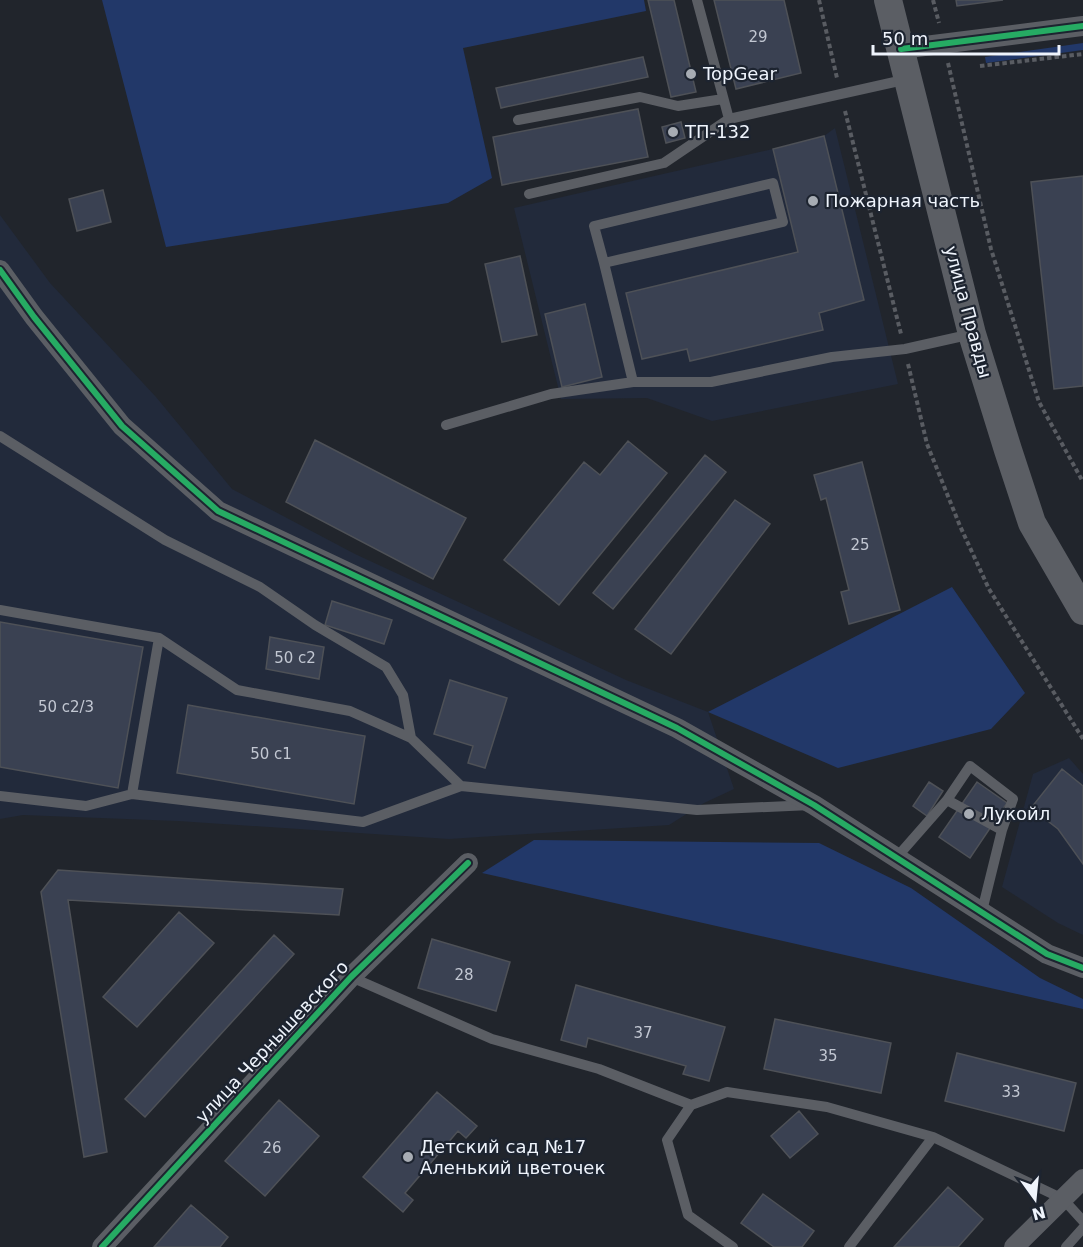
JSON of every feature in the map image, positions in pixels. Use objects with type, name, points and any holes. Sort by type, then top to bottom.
[{"type":"main road","name":"улица Правды","points":[[888,0],[972,334],[1032,523],[1083,611]]},
{"type":"street","points":[[901,49],[1083,26]]},
{"type":"street","points":[[0,270],[34,317],[122,426],[218,511],[677,728],[814,805],[1047,954],[1083,968]]},
{"type":"street","name":"улица Чернышевского","points":[[102,1247],[351,977],[468,863]]},
{"type":"street","points":[[1014,1247],[1083,1179]]},
{"type":"lane","points":[[697,0],[729,119]]},
{"type":"lane","points":[[529,194],[664,163],[729,119],[908,79]]},
{"type":"lane","points":[[518,120],[640,97],[678,106],[723,99]]},
{"type":"lane","points":[[604,263],[783,222],[773,183],[594,226],[633,382]]},
{"type":"lane","points":[[446,425],[551,394],[633,382],[711,382],[832,357],[904,349],[972,334]]},
{"type":"lane","points":[[0,436],[165,540],[260,587],[315,625],[386,667],[403,695],[411,738]]},
{"type":"lane","points":[[0,610],[159,638],[237,690],[350,711],[411,738],[461,786]]},
{"type":"lane","points":[[132,794],[159,638]]},
{"type":"lane","points":[[897,857],[947,800],[970,766],[1013,799],[1002,830],[982,911]]},
{"type":"lane","points":[[0,796],[86,806],[132,794],[363,822],[461,786],[697,810],[814,805]]},
{"type":"lane","points":[[947,800],[1002,830]]},
{"type":"lane","points":[[351,977],[492,1039],[599,1070],[691,1105]]},
{"type":"lane","points":[[733,1247],[688,1215],[667,1140],[691,1105],[727,1092],[827,1107],[933,1137],[1063,1199],[1083,1221]]},
{"type":"lane","points":[[849,1247],[933,1137]]},
{"type":"lane","points":[[1066,1247],[1083,1228]]},
{"type":"path","points":[[819,0],[927,444],[989,589],[1083,739]]},
{"type":"path","points":[[933,0],[991,249],[1039,402],[1083,483]]},
{"type":"path","points":[[980,66],[1083,54]]},
{"type":"shaded area","points":[[102,0],[644,0],[646,11],[463,48],[492,178],[448,203],[166,247]]},
{"type":"shaded area","points":[[1083,43],[1083,50],[986,63],[985,57]]},
{"type":"shaded area","points":[[835,128],[898,384],[712,421],[647,398],[561,399],[514,208],[773,149],[824,136]]},
{"type":"shaded area","points":[[0,215],[50,283],[156,397],[232,489],[355,554],[626,680],[708,712],[734,789],[704,803],[669,825],[449,839],[178,821],[23,815],[0,819]]},
{"type":"shaded area","points":[[952,587],[1025,693],[991,729],[838,768],[708,712]]},
{"type":"shaded area","points":[[1069,758],[1083,774],[1083,935],[1058,923],[1002,887],[1033,774]]},
{"type":"shaded area","points":[[534,840],[819,843],[911,888],[1040,978],[1083,999],[1083,1009],[482,873]]},
{"type":"building","points":[[648,0],[674,0],[696,92],[671,97]]},
{"type":"building","points":[[714,0],[784,0],[801,73],[736,89]]},
{"type":"building","points":[[956,0],[1003,0],[957,6]]},
{"type":"building","points":[[643,57],[648,77],[501,108],[496,88]]},
{"type":"building","points":[[638,109],[648,157],[502,185],[493,137]]},
{"type":"building","name":"ТП-132","points":[[681,122],[685,138],[666,143],[662,127]]},
{"type":"building","name":"Пожарная часть","points":[[824,136],[864,300],[819,313],[823,330],[690,361],[687,349],[642,359],[626,293],[798,252],[773,149]]},
{"type":"building","points":[[1083,176],[1083,386],[1054,389],[1031,182]]},
{"type":"building","points":[[103,190],[111,222],[77,231],[69,199]]},
{"type":"building","points":[[520,256],[537,335],[502,342],[485,264]]},
{"type":"building","points":[[585,304],[602,377],[562,387],[545,314]]},
{"type":"building","points":[[315,440],[466,518],[433,579],[286,502]]},
{"type":"building","points":[[628,441],[667,473],[559,605],[504,560],[584,462],[600,475]]},
{"type":"building","points":[[705,455],[726,472],[613,609],[593,593]]},
{"type":"building","points":[[862,462],[900,610],[849,624],[841,592],[849,590],[826,498],[821,500],[814,475]]},
{"type":"building","points":[[735,500],[770,524],[671,654],[635,629]]},
{"type":"building","points":[[332,601],[392,620],[384,644],[325,625]]},
{"type":"building","points":[[0,622],[143,647],[118,788],[0,767]]},
{"type":"building","points":[[270,637],[324,647],[319,679],[266,669]]},
{"type":"building","points":[[450,680],[507,698],[485,768],[468,763],[473,746],[434,734]]},
{"type":"building","points":[[188,705],[365,736],[354,804],[177,773]]},
{"type":"building","points":[[1062,769],[1083,786],[1083,864],[1058,829],[1031,808]]},
{"type":"building","points":[[929,782],[943,791],[927,816],[913,806]]},
{"type":"building","points":[[977,782],[1007,803],[970,858],[939,837]]},
{"type":"building","points":[[58,870],[343,889],[339,915],[68,900],[107,1152],[84,1157],[41,892]]},
{"type":"building","points":[[179,912],[214,943],[137,1027],[103,997]]},
{"type":"building","points":[[274,935],[294,954],[145,1117],[125,1099]]},
{"type":"building","points":[[432,939],[510,962],[496,1011],[418,988]]},
{"type":"building","points":[[576,985],[725,1027],[709,1081],[683,1074],[686,1066],[588,1038],[586,1047],[561,1040]]},
{"type":"building","points":[[775,1019],[891,1043],[881,1093],[764,1069]]},
{"type":"building","points":[[957,1053],[1076,1083],[1064,1131],[945,1101]]},
{"type":"building","name":"Детский сад №17 Аленький цветочек","points":[[437,1092],[477,1126],[466,1138],[458,1131],[405,1193],[413,1200],[403,1212],[363,1177]]},
{"type":"building","points":[[279,1100],[319,1136],[265,1196],[225,1161]]},
{"type":"building","points":[[799,1111],[818,1134],[790,1158],[771,1136]]},
{"type":"building","points":[[948,1187],[983,1219],[958,1247],[894,1247]]},
{"type":"building","points":[[763,1194],[814,1231],[802,1247],[774,1247],[741,1223]]},
{"type":"building","points":[[191,1205],[228,1237],[220,1247],[154,1247]]},
{"type":"cycle path","points":[[901,49],[1083,26]]},
{"type":"cycle path","points":[[0,270],[34,317],[122,426],[218,511],[677,728],[814,805],[1047,954],[1083,968]]},
{"type":"cycle path","points":[[102,1247],[351,977],[468,863]]},
{"type":"place","name":"TopGear","points":[[691,74]]},
{"type":"place","name":"ТП-132","points":[[673,132]]},
{"type":"place","name":"Пожарная часть","points":[[813,201]]},
{"type":"place","name":"Лукойл","points":[[969,814]]},
{"type":"place","name":"Детский сад №17 Аленький цветочек","points":[[408,1157]]}]
